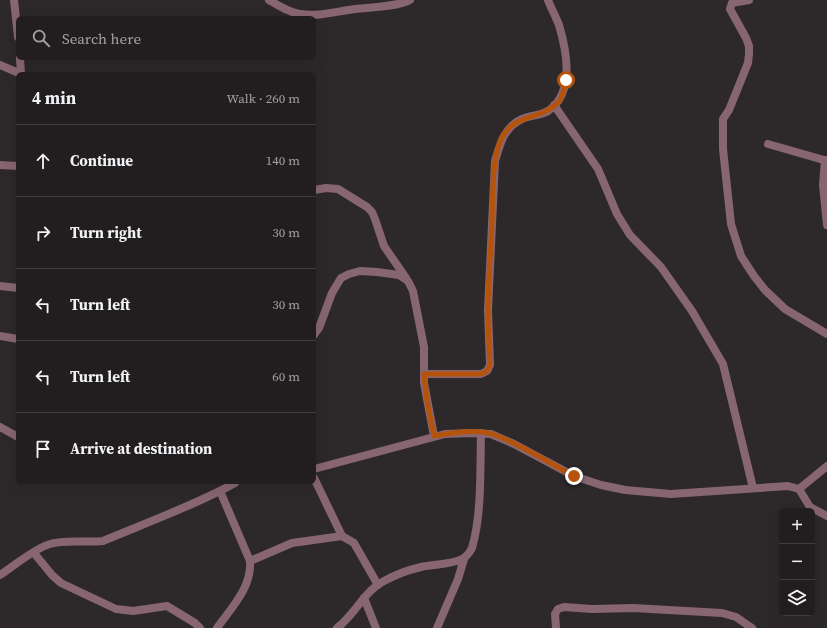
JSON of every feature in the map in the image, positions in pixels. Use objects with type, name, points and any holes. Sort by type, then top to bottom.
[{"type":"street","points":[[14,0],[16,18]]},
{"type":"street","points":[[269,0],[289,12],[314,15],[384,6],[410,0]]},
{"type":"street","points":[[424,374],[481,374],[487,371],[490,365],[488,310],[492,208],[495,161],[499,146],[503,135],[510,127],[522,119],[548,111],[561,99],[566,80],[566,62],[559,25],[548,0]]},
{"type":"street","points":[[749,0],[729,3],[732,14],[749,46],[748,63],[729,110],[723,119],[723,149],[731,224],[742,256],[754,276],[765,290],[785,309],[827,334]]},
{"type":"street","points":[[20,60],[21,72]]},
{"type":"street","points":[[0,65],[16,72]]},
{"type":"street","points":[[554,105],[598,169],[617,214],[630,235],[665,274],[692,311],[723,364],[753,488]]},
{"type":"street","points":[[768,144],[826,161],[823,185],[827,224]]},
{"type":"street","points":[[0,166],[16,166]]},
{"type":"street","points":[[316,190],[326,188],[338,189],[367,207],[372,212],[384,246],[408,281],[413,292],[422,333],[427,401],[434,436]]},
{"type":"street","points":[[316,332],[319,328],[332,292],[341,278],[360,271],[399,275],[408,281]]},
{"type":"street","points":[[0,286],[16,288]]},
{"type":"street","points":[[0,336],[16,339]]},
{"type":"street","points":[[0,427],[16,436]]},
{"type":"street","points":[[437,628],[458,579],[464,559],[471,549],[478,516],[481,433]]},
{"type":"street","points":[[316,468],[434,436],[445,434],[481,433],[491,434],[514,444],[574,476],[601,485],[625,490],[671,494],[788,486],[799,489],[810,507],[827,516]]},
{"type":"street","points":[[799,489],[827,466]]},
{"type":"street","points":[[316,482],[342,536],[354,543],[378,585]]},
{"type":"street","points":[[0,575],[50,544],[63,542],[103,541],[169,514],[235,484]]},
{"type":"street","points":[[218,628],[245,590],[251,570],[250,561],[220,491]]},
{"type":"street","points":[[250,561],[292,543],[342,536]]},
{"type":"street","points":[[34,553],[52,575],[61,583],[116,609],[133,612],[166,606],[195,623],[200,628]]},
{"type":"street","points":[[337,628],[352,615],[364,598],[382,582],[421,567],[456,562],[464,559]]},
{"type":"street","points":[[364,598],[376,628]]},
{"type":"street","points":[[556,628],[555,614],[558,609],[564,607],[722,612],[736,617],[752,628]]},
{"type":"route","points":[[566,80],[561,99],[548,111],[522,119],[510,127],[503,135],[499,146],[495,161],[492,208],[488,310],[490,365],[487,371],[481,374],[424,374],[424,383],[434,436],[471,432],[491,434],[514,444],[574,476]]}]
